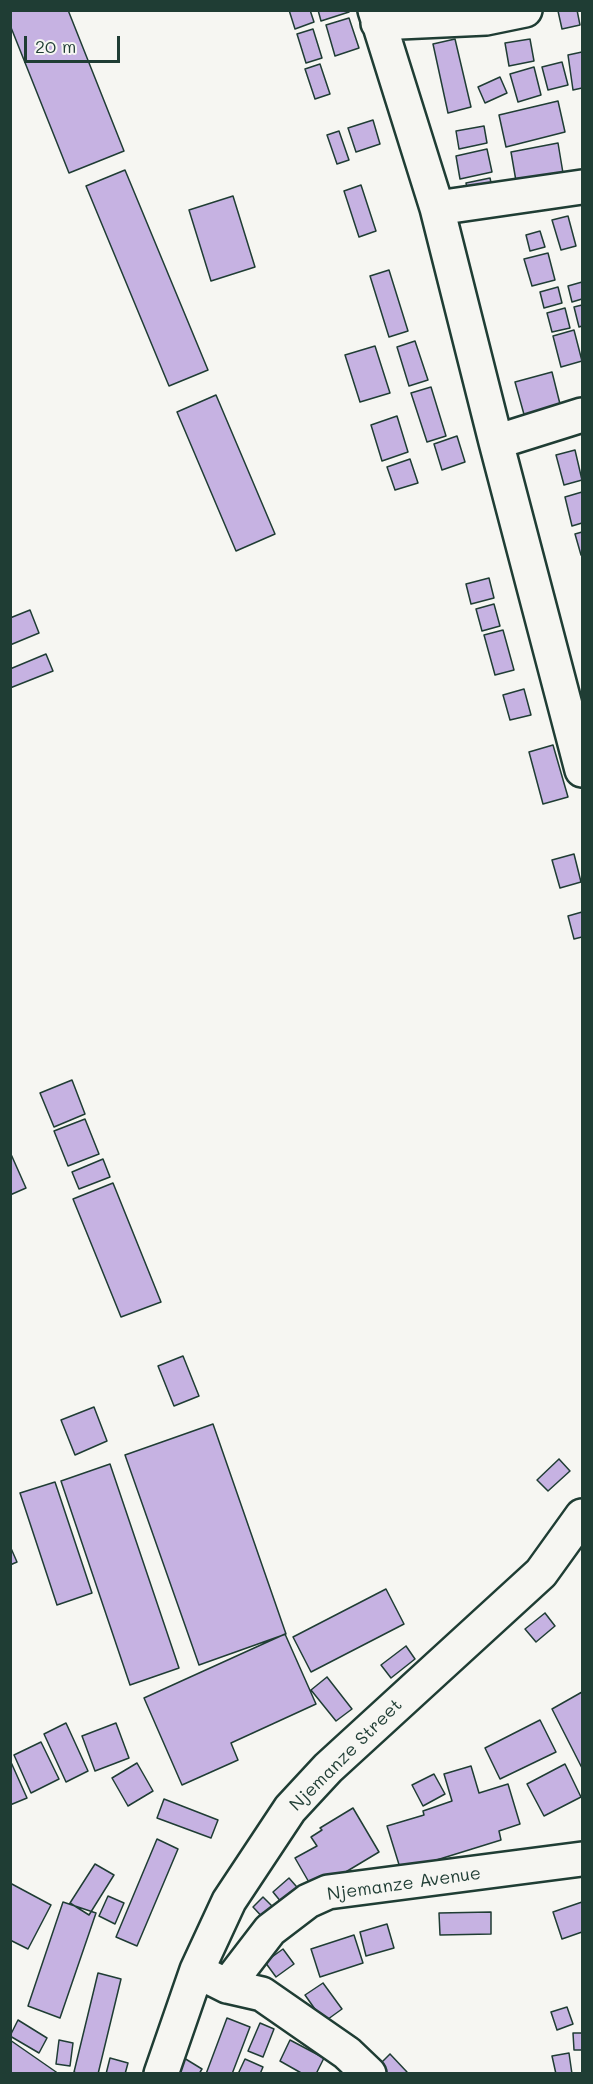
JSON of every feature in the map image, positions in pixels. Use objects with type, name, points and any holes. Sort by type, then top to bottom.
[{"type":"street","points":[[525,10],[486,18],[376,17],[437,208],[582,770]]},
{"type":"street","points":[[437,208],[582,187]]},
{"type":"street","points":[[496,442],[582,415]]},
{"type":"street","name":"Njemanze Street","points":[[161,2073],[197,1970],[229,1901],[290,1809],[328,1768],[541,1573],[582,1516]]},
{"type":"street","name":"Njemanze Avenue","points":[[227,1986],[270,1930],[308,1901],[328,1892],[582,1859]]},
{"type":"street","points":[[197,1970],[227,1986],[262,1994],[347,2053],[369,2073]]},
{"type":"building","points":[[10,10],[68,10],[124,151],[69,173],[10,25]]},
{"type":"building","points":[[289,10],[310,10],[314,22],[295,29]]},
{"type":"building","points":[[318,10],[348,10],[349,12],[321,21]]},
{"type":"building","points":[[577,10],[580,25],[562,29],[558,11]]},
{"type":"building","points":[[349,18],[359,48],[335,56],[326,25]]},
{"type":"building","points":[[313,29],[322,58],[306,63],[297,34]]},
{"type":"building","points":[[455,39],[471,107],[448,113],[433,44]]},
{"type":"building","points":[[530,39],[534,61],[509,66],[505,43]]},
{"type":"building","points":[[582,52],[582,88],[573,90],[568,55]]},
{"type":"building","points":[[562,62],[568,85],[548,90],[542,67]]},
{"type":"building","points":[[320,64],[330,94],[315,99],[305,69]]},
{"type":"building","points":[[534,67],[541,95],[518,102],[510,74]]},
{"type":"building","points":[[500,77],[507,93],[485,103],[478,87]]},
{"type":"building","points":[[558,101],[565,132],[506,147],[499,115]]},
{"type":"building","points":[[373,120],[380,144],[356,152],[348,128]]},
{"type":"building","points":[[484,126],[487,143],[459,149],[456,131]]},
{"type":"building","points":[[339,131],[349,160],[337,164],[327,135]]},
{"type":"building","points":[[558,143],[563,173],[516,181],[511,152]]},
{"type":"building","points":[[487,149],[492,172],[460,179],[456,156]]},
{"type":"building","points":[[125,170],[208,370],[169,386],[86,186]]},
{"type":"building","points":[[490,178],[494,196],[470,201],[466,183]]},
{"type":"building","points":[[361,185],[376,231],[359,237],[344,191]]},
{"type":"building","points":[[233,196],[255,267],[211,281],[189,210]]},
{"type":"building","points":[[568,216],[576,246],[561,250],[552,220]]},
{"type":"building","points":[[540,231],[545,247],[530,251],[526,235]]},
{"type":"building","points":[[548,253],[555,280],[532,286],[524,259]]},
{"type":"building","points":[[389,270],[408,331],[389,337],[370,276]]},
{"type":"building","points":[[582,282],[582,299],[572,302],[568,286]]},
{"type":"building","points":[[558,287],[562,303],[544,308],[540,292]]},
{"type":"building","points":[[582,305],[582,326],[579,327],[574,307]]},
{"type":"building","points":[[565,308],[570,328],[552,332],[547,313]]},
{"type":"building","points":[[574,330],[582,361],[561,367],[553,336]]},
{"type":"building","points":[[415,341],[428,380],[409,386],[397,347]]},
{"type":"building","points":[[375,346],[390,393],[360,402],[345,355]]},
{"type":"building","points":[[552,372],[561,408],[525,418],[515,382]]},
{"type":"building","points":[[431,387],[446,436],[427,442],[411,393]]},
{"type":"building","points":[[216,395],[275,534],[236,551],[177,412]]},
{"type":"building","points":[[397,416],[408,452],[382,461],[371,425]]},
{"type":"building","points":[[457,436],[465,462],[442,470],[434,444]]},
{"type":"building","points":[[575,450],[582,480],[564,485],[556,455]]},
{"type":"building","points":[[410,459],[418,483],[395,490],[387,467]]},
{"type":"building","points":[[582,492],[582,523],[572,526],[565,497]]},
{"type":"building","points":[[582,532],[582,555],[581,555],[575,534]]},
{"type":"building","points":[[489,578],[494,598],[471,604],[466,584]]},
{"type":"building","points":[[494,604],[500,626],[482,631],[476,609]]},
{"type":"building","points":[[30,610],[39,633],[10,645],[10,618]]},
{"type":"building","points":[[503,630],[514,670],[495,675],[484,635]]},
{"type":"building","points":[[46,654],[53,671],[10,688],[10,669]]},
{"type":"building","points":[[524,689],[531,715],[510,720],[503,695]]},
{"type":"building","points":[[553,745],[568,797],[543,804],[529,752]]},
{"type":"building","points":[[574,854],[581,882],[560,888],[552,860]]},
{"type":"building","points":[[582,912],[582,937],[574,939],[568,916]]},
{"type":"building","points":[[72,1080],[85,1114],[54,1127],[40,1093]]},
{"type":"building","points":[[85,1119],[99,1154],[68,1166],[54,1131]]},
{"type":"building","points":[[10,1152],[26,1188],[10,1195]]},
{"type":"building","points":[[103,1159],[110,1177],[79,1189],[72,1172]]},
{"type":"building","points":[[113,1183],[161,1302],[121,1317],[73,1199]]},
{"type":"building","points":[[183,1356],[199,1396],[174,1406],[158,1366]]},
{"type":"building","points":[[94,1407],[107,1441],[75,1455],[61,1420]]},
{"type":"building","points":[[213,1424],[286,1634],[199,1665],[125,1455]]},
{"type":"building","points":[[559,1459],[570,1471],[548,1491],[537,1480]]},
{"type":"building","points":[[110,1464],[179,1668],[130,1685],[61,1481]]},
{"type":"building","points":[[55,1482],[92,1593],[57,1605],[20,1493]]},
{"type":"building","points":[[10,1546],[17,1562],[10,1565]]},
{"type":"building","points":[[386,1589],[404,1624],[311,1672],[293,1637]]},
{"type":"building","points":[[545,1613],[555,1626],[536,1642],[525,1629]]},
{"type":"building","points":[[285,1634],[316,1704],[231,1743],[238,1760],[182,1785],[144,1698]]},
{"type":"building","points":[[406,1646],[415,1659],[391,1678],[381,1665]]},
{"type":"building","points":[[327,1677],[352,1709],[336,1721],[311,1690]]},
{"type":"building","points":[[582,1692],[582,1768],[552,1709]]},
{"type":"building","points":[[540,1720],[556,1752],[500,1779],[485,1748]]},
{"type":"building","points":[[66,1723],[88,1771],[66,1782],[44,1734]]},
{"type":"building","points":[[116,1723],[129,1758],[95,1771],[82,1736]]},
{"type":"building","points":[[41,1742],[59,1779],[31,1793],[14,1755]]},
{"type":"building","points":[[10,1760],[27,1798],[10,1805]]},
{"type":"building","points":[[137,1763],[153,1791],[128,1806],[112,1778]]},
{"type":"building","points":[[565,1764],[581,1797],[544,1816],[527,1784]]},
{"type":"building","points":[[471,1766],[479,1793],[508,1784],[520,1824],[499,1831],[501,1840],[401,1871],[387,1826],[424,1815],[423,1811],[452,1801],[444,1774]]},
{"type":"building","points":[[434,1774],[445,1794],[423,1806],[412,1785]]},
{"type":"building","points":[[164,1799],[218,1820],[211,1838],[157,1818]]},
{"type":"building","points":[[353,1808],[379,1852],[314,1891],[295,1858],[317,1846],[311,1837],[322,1830],[320,1828]]},
{"type":"building","points":[[157,1839],[178,1849],[137,1946],[116,1937]]},
{"type":"building","points":[[95,1864],[114,1875],[89,1915],[70,1903]]},
{"type":"building","points":[[289,1878],[303,1894],[286,1908],[273,1892]]},
{"type":"building","points":[[10,1883],[51,1905],[28,1949],[10,1940]]},
{"type":"building","points":[[108,1896],[124,1903],[115,1924],[99,1916]]},
{"type":"building","points":[[263,1897],[277,1911],[266,1921],[253,1907]]},
{"type":"building","points":[[63,1902],[96,1913],[60,2018],[28,2006]]},
{"type":"building","points":[[582,1902],[582,1932],[562,1939],[553,1912]]},
{"type":"building","points":[[491,1912],[491,1934],[440,1935],[439,1913]]},
{"type":"building","points":[[387,1924],[394,1948],[366,1956],[360,1932]]},
{"type":"building","points":[[354,1935],[363,1963],[320,1977],[311,1949]]},
{"type":"building","points":[[283,1949],[294,1964],[276,1977],[265,1962]]},
{"type":"building","points":[[98,1973],[121,1979],[98,2074],[79,2074],[74,2072]]},
{"type":"building","points":[[323,1983],[342,2009],[324,2022],[305,1995]]},
{"type":"building","points":[[567,2007],[573,2024],[557,2030],[551,2012]]},
{"type":"building","points":[[227,2018],[250,2027],[232,2074],[206,2074]]},
{"type":"building","points":[[18,2020],[47,2038],[39,2053],[10,2036]]},
{"type":"building","points":[[260,2023],[274,2029],[263,2057],[248,2051]]},
{"type":"building","points":[[573,2033],[582,2033],[582,2050],[574,2050]]},
{"type":"building","points":[[10,2040],[59,2074],[10,2074]]},
{"type":"building","points":[[59,2040],[73,2043],[70,2066],[56,2064]]},
{"type":"building","points":[[290,2040],[324,2058],[316,2074],[303,2074],[280,2061]]},
{"type":"building","points":[[569,2053],[572,2074],[556,2074],[552,2056]]},
{"type":"building","points":[[390,2054],[407,2072],[406,2074],[385,2074],[378,2066]]},
{"type":"building","points":[[110,2058],[128,2063],[125,2074],[106,2074]]},
{"type":"building","points":[[184,2058],[202,2069],[199,2074],[177,2073]]},
{"type":"building","points":[[245,2059],[263,2067],[260,2074],[238,2074]]}]
